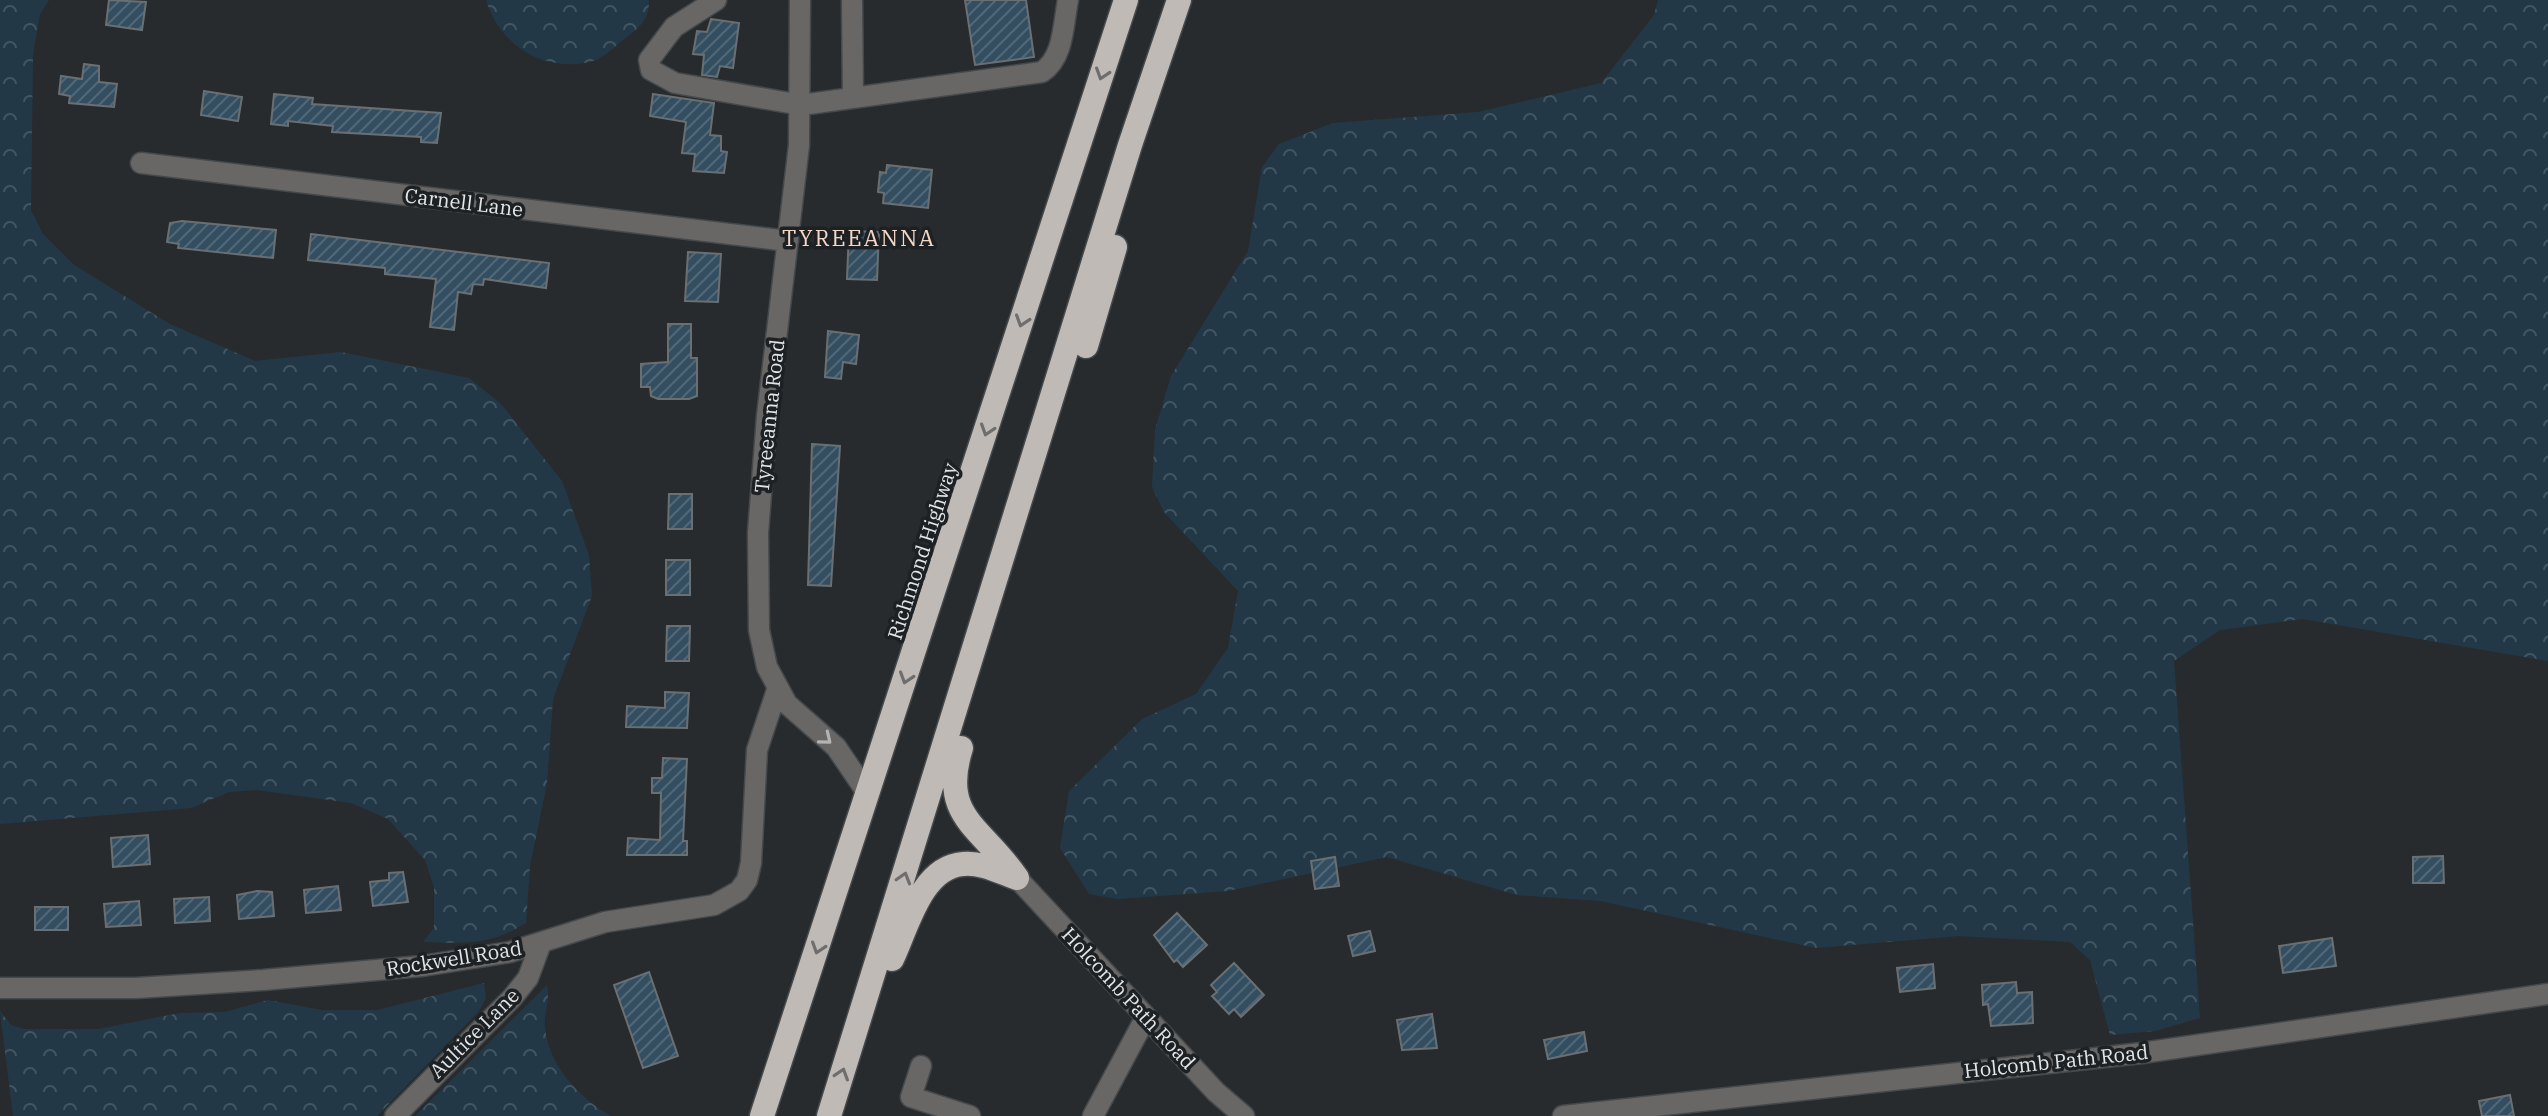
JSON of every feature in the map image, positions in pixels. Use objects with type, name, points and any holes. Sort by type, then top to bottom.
[{"type":"highway","name":"Richmond Highway","points":[[762,1116],[1126,0]]},
{"type":"highway","points":[[829,1116],[1130,145],[1179,0]]},
{"type":"highway","points":[[1017,878],[958,806],[954,797],[953,771],[1106,283],[1171,25]]},
{"type":"highway","points":[[856,1033],[926,888],[943,872],[962,863],[985,866],[1017,878]]},
{"type":"street","points":[[716,0],[674,27],[649,60],[651,70],[675,83],[801,105],[1042,72],[1052,65],[1058,54],[1068,0]]},
{"type":"street","name":"Tyreeanna Road","points":[[800,0],[801,105],[767,416],[757,576],[760,640],[777,690],[794,712],[836,747],[868,794]]},
{"type":"street","points":[[852,0],[853,98]]},
{"type":"street","name":"Carnell Lane","points":[[141,163],[788,241]]},
{"type":"street","name":"Rockwell Road","points":[[0,988],[136,988],[422,966],[510,952],[605,922],[714,905],[739,891],[747,880],[751,863],[757,750],[777,690]]},
{"type":"street","name":"Holcomb Path Road","points":[[1017,878],[1216,1092],[1244,1116]]},
{"type":"street","name":"Aultice Lane","points":[[395,1116],[512,998],[528,978],[541,943]]},
{"type":"street","name":"Holcomb Path Road","points":[[1563,1116],[1636,1105],[2142,1053],[2548,994]]},
{"type":"street","points":[[1093,1116],[1146,1017]]},
{"type":"street","points":[[921,1066],[911,1097],[970,1116]]},
{"type":"green space","points":[[0,0],[49,0],[40,14],[33,54],[31,210],[43,234],[74,265],[170,324],[255,361],[341,352],[469,378],[501,404],[562,481],[589,555],[592,596],[553,699],[547,783],[530,866],[526,923],[488,939],[423,942],[434,928],[434,887],[425,860],[388,819],[351,803],[257,790],[229,792],[191,808],[0,824]]},
{"type":"green space","points":[[486,0],[649,0],[649,7],[642,23],[601,57],[575,64],[542,60],[513,43],[502,31]]},
{"type":"green space","points":[[1658,0],[2548,0],[2548,661],[2303,619],[2220,630],[2174,661],[2200,1018],[2155,1031],[2110,1035],[2090,960],[2070,942],[1959,936],[1816,948],[1601,901],[1517,895],[1387,857],[1228,891],[1117,899],[1089,894],[1060,848],[1069,791],[1142,719],[1196,694],[1228,648],[1238,591],[1164,512],[1152,487],[1155,430],[1171,376],[1248,251],[1262,167],[1279,144],[1333,123],[1478,112],[1601,83],[1654,15]]},
{"type":"green space","points":[[484,983],[486,998],[479,1011],[377,1116],[13,1116],[0,1011],[11,1025],[24,1029],[98,1029],[180,1013],[225,1012],[268,1000],[322,1010],[377,1010]]},
{"type":"green space","points":[[547,985],[545,1028],[553,1056],[578,1091],[611,1116],[415,1116]]},
{"type":"building","points":[[109,0],[146,2],[142,30],[106,25]]},
{"type":"building","points":[[965,0],[1026,0],[1034,57],[975,65]]},
{"type":"building","points":[[711,19],[739,23],[733,68],[720,66],[717,77],[702,75],[704,55],[693,54],[697,31],[707,32]]},
{"type":"building","points":[[84,64],[99,66],[99,82],[117,84],[114,107],[69,103],[70,96],[59,94],[61,76],[82,79]]},
{"type":"building","points":[[204,91],[242,97],[238,121],[201,115]]},
{"type":"building","points":[[274,94],[313,98],[312,104],[441,113],[437,143],[421,142],[421,137],[332,132],[333,126],[288,121],[288,126],[271,124]]},
{"type":"building","points":[[653,94],[714,103],[710,135],[721,136],[721,151],[727,152],[724,173],[693,171],[695,154],[682,153],[686,122],[650,116]]},
{"type":"building","points":[[887,165],[932,170],[928,208],[883,203],[884,193],[878,192],[880,172],[886,173]]},
{"type":"building","points":[[182,221],[276,230],[273,258],[178,248],[179,244],[167,242],[170,223]]},
{"type":"building","points":[[849,231],[879,232],[877,280],[847,279]]},
{"type":"building","points":[[311,234],[549,263],[546,288],[484,279],[483,285],[473,284],[471,294],[458,292],[454,330],[430,327],[436,279],[385,274],[385,268],[308,260]]},
{"type":"building","points":[[688,252],[721,254],[718,302],[685,301]]},
{"type":"building","points":[[668,324],[691,324],[691,358],[697,358],[697,396],[689,399],[658,399],[651,396],[650,387],[641,387],[641,364],[668,362]]},
{"type":"building","points":[[828,331],[859,335],[856,364],[843,362],[841,379],[825,377]]},
{"type":"building","points":[[812,444],[840,446],[831,586],[808,585]]},
{"type":"building","points":[[669,494],[692,494],[692,529],[668,529]]},
{"type":"building","points":[[666,560],[690,560],[690,595],[666,595]]},
{"type":"building","points":[[667,626],[690,626],[689,661],[666,661]]},
{"type":"building","points":[[665,692],[689,693],[687,728],[626,727],[627,706],[665,708]]},
{"type":"building","points":[[663,758],[687,759],[683,841],[687,841],[687,855],[627,855],[628,838],[660,840],[661,793],[652,793],[652,778],[662,778]]},
{"type":"building","points":[[148,835],[150,864],[113,867],[111,838]]},
{"type":"building","points":[[2443,856],[2444,883],[2413,883],[2413,857]]},
{"type":"building","points":[[1335,857],[1339,886],[1315,889],[1311,861]]},
{"type":"building","points":[[403,872],[408,902],[373,906],[370,882],[389,880],[389,873]]},
{"type":"building","points":[[338,886],[341,910],[306,913],[304,890]]},
{"type":"building","points":[[272,892],[274,916],[239,919],[237,895]]},
{"type":"building","points":[[209,897],[210,921],[175,923],[174,899]]},
{"type":"building","points":[[139,901],[141,925],[106,927],[104,904]]},
{"type":"building","points":[[35,907],[68,907],[68,930],[35,930]]},
{"type":"building","points":[[1177,913],[1207,945],[1183,967],[1177,960],[1174,962],[1154,935]]},
{"type":"building","points":[[1370,931],[1375,951],[1353,956],[1348,936]]},
{"type":"building","points":[[2332,938],[2336,966],[2283,973],[2279,946]]},
{"type":"building","points":[[1234,963],[1264,995],[1241,1017],[1234,1009],[1229,1014],[1212,996],[1217,992],[1211,985]]},
{"type":"building","points":[[1933,964],[1935,988],[1900,992],[1897,968]]},
{"type":"building","points":[[649,972],[678,1056],[643,1068],[614,985]]},
{"type":"building","points":[[2016,982],[2017,993],[2032,992],[2033,1023],[1991,1026],[1988,1004],[1983,1005],[1982,985]]},
{"type":"building","points":[[1432,1014],[1437,1048],[1402,1050],[1397,1020]]},
{"type":"building","points":[[1584,1032],[1587,1051],[1548,1059],[1544,1040]]},
{"type":"building","points":[[2510,1095],[2514,1116],[2482,1116],[2479,1101]]},
{"type":"district","name":"TYREEANNA","points":[[859,237]]}]
